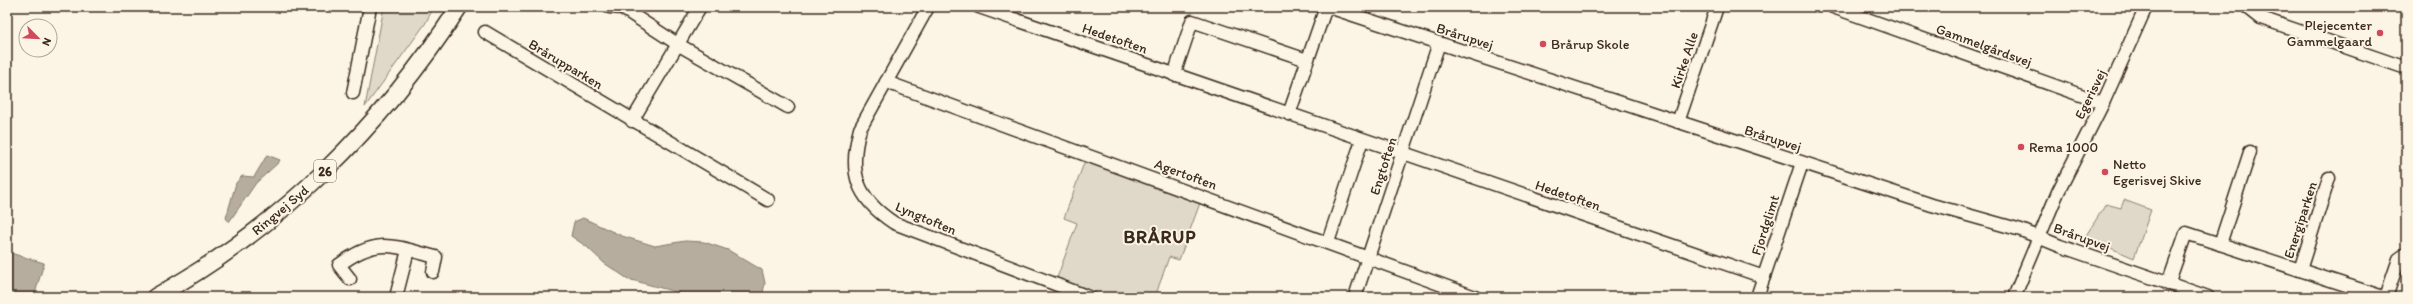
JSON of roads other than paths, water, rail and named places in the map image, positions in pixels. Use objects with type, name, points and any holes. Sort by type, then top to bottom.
[{"type":"main road","name":"Ringvej Syd","points":[[155,297],[233,248],[265,223],[323,173],[375,119],[410,78],[459,7]]},
{"type":"street","points":[[352,93],[370,7]]},
{"type":"street","points":[[609,7],[622,8],[679,45],[788,107]]},
{"type":"street","points":[[632,121],[679,45],[700,7]]},
{"type":"street","name":"Lyngtoften","points":[[928,7],[860,129],[855,148],[854,166],[858,184],[864,197],[876,212],[894,223],[1089,297]]},
{"type":"street","name":"Hedetoften","points":[[979,7],[1289,114],[1402,155],[1764,278]]},
{"type":"street","points":[[1289,114],[1327,7]]},
{"type":"street","name":"Brårupvej","points":[[1327,7],[1932,205],[2021,230],[2168,284],[2208,297]]},
{"type":"street","name":"Kirke Alle","points":[[1678,122],[1717,7]]},
{"type":"street","name":"Gammelgårdsvej","points":[[1833,7],[2103,103]]},
{"type":"street","name":"Egerisvej","points":[[2014,297],[2058,192],[2103,103],[2146,7]]},
{"type":"street","points":[[2247,7],[2261,18],[2406,68]]},
{"type":"street","points":[[1174,75],[1192,21],[1307,60]]},
{"type":"street","name":"Brårupparken","points":[[485,32],[632,121],[768,200]]},
{"type":"street","name":"Engtoften","points":[[1355,297],[1439,43]]},
{"type":"street","name":"Agertoften","points":[[886,82],[1328,242],[1475,297]]},
{"type":"street","points":[[1328,242],[1362,140]]},
{"type":"street","points":[[2220,244],[2250,152]]},
{"type":"street","name":"Fjordglimt","points":[[1757,297],[1802,163]]},
{"type":"street","name":"Energiparken","points":[[2300,270],[2329,178]]},
{"type":"street","name":"Energiparken","points":[[2168,284],[2186,233],[2384,297],[2399,259],[2406,254]]},
{"type":"street","points":[[350,279],[338,265],[356,252],[382,245],[436,257],[433,272]]},
{"type":"street","points":[[396,297],[408,250]]},
{"type":"place","name":"Plejecenter Gammelgaard","points":[[2380,33]]},
{"type":"place","name":"Brårup Skole","points":[[1543,44]]},
{"type":"place","name":"Rema 1000","points":[[2021,147]]},
{"type":"place","name":"Netto Egerisvej Skive","points":[[2105,172]]},
{"type":"district","name":"BRÅRUP","points":[[1160,237]]}]
